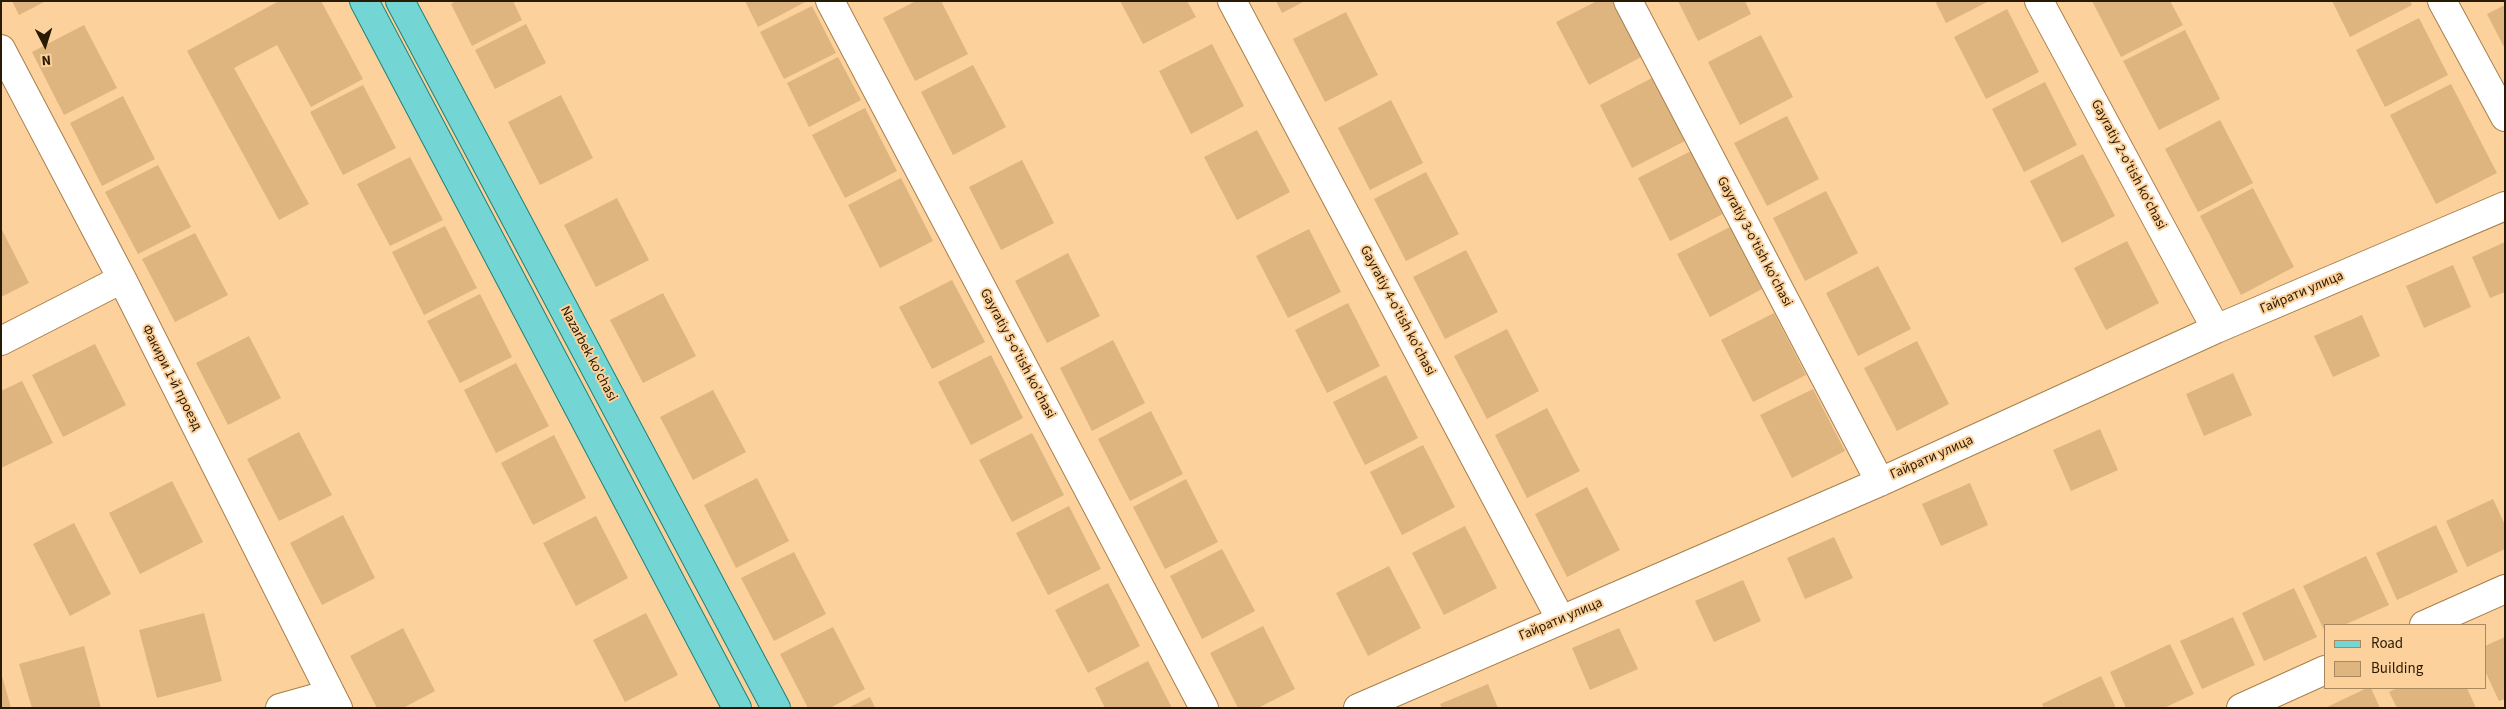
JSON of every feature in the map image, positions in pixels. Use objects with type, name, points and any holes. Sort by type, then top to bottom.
[{"type":"main road","points":[[364,1],[737,708]]},
{"type":"main road","name":"Nazarbek ko'chasi","points":[[400,1],[776,708]]},
{"type":"street","name":"Gayratiy 5-o'tish ko'chasi","points":[[830,1],[1204,708]]},
{"type":"street","name":"Gayratiy 4-o'tish ko'chasi","points":[[1232,1],[1561,620]]},
{"type":"street","name":"Gayratiy 3-o'tish ko'chasi","points":[[1628,1],[1880,482]]},
{"type":"street","name":"Gayratiy 2-o'tish ko'chasi","points":[[2039,1],[2216,329]]},
{"type":"street","points":[[2442,1],[2505,116]]},
{"type":"street","name":"Факири 1-й проезд","points":[[1,49],[122,279],[334,701]]},
{"type":"street","name":"Гайрати улица","points":[[1358,708],[1880,482],[2216,329],[2505,206]]},
{"type":"street","points":[[1,341],[122,279]]},
{"type":"street","points":[[2426,624],[2505,588]]},
{"type":"street","points":[[2241,708],[2324,670]]},
{"type":"street","points":[[280,708],[334,701]]},
{"type":"building","points":[[12,1],[46,1],[19,15]]},
{"type":"building","points":[[279,1],[321,1],[363,79],[311,107],[277,45],[234,68],[309,204],[279,220],[187,51]]},
{"type":"building","points":[[456,1],[513,1],[522,20],[472,46],[451,4]]},
{"type":"building","points":[[745,1],[807,1],[758,27]]},
{"type":"building","points":[[916,1],[941,1],[968,54],[915,81],[883,18]]},
{"type":"building","points":[[1120,1],[1187,1],[1196,17],[1143,44]]},
{"type":"building","points":[[1276,1],[1305,1],[1282,13]]},
{"type":"building","points":[[1597,1],[1613,1],[1641,57],[1589,85],[1556,22]]},
{"type":"building","points":[[1678,1],[1745,1],[1751,14],[1698,41]]},
{"type":"building","points":[[1935,1],[1989,1],[1946,23]]},
{"type":"building","points":[[2092,1],[2170,1],[2183,25],[2121,57]]},
{"type":"building","points":[[2332,1],[2410,1],[2412,5],[2350,37]]},
{"type":"building","points":[[2505,5],[2505,49],[2487,14]]},
{"type":"building","points":[[812,6],[836,53],[784,79],[760,32]]},
{"type":"building","points":[[2007,9],[2039,72],[1986,99],[1954,37]]},
{"type":"building","points":[[1346,12],[1378,75],[1325,102],[1293,39]]},
{"type":"building","points":[[2419,18],[2448,75],[2385,107],[2356,50]]},
{"type":"building","points":[[526,24],[546,63],[495,89],[475,50]]},
{"type":"building","points":[[84,25],[117,88],[64,115],[32,52]]},
{"type":"building","points":[[2185,30],[2220,99],[2159,130],[2123,61]]},
{"type":"building","points":[[1761,35],[1793,97],[1740,125],[1708,62]]},
{"type":"building","points":[[1212,44],[1244,106],[1191,134],[1159,71]]},
{"type":"building","points":[[838,57],[861,100],[809,127],[787,83]]},
{"type":"building","points":[[973,65],[1006,127],[953,155],[921,92]]},
{"type":"building","points":[[1652,78],[1685,141],[1632,168],[1600,105]]},
{"type":"building","points":[[2045,82],[2077,145],[2024,172],[1992,109]]},
{"type":"building","points":[[2451,84],[2497,173],[2436,204],[2390,115]]},
{"type":"building","points":[[363,85],[396,148],[343,175],[310,112]]},
{"type":"building","points":[[561,95],[593,158],[540,185],[508,122]]},
{"type":"building","points":[[123,96],[155,159],[102,186],[70,123]]},
{"type":"building","points":[[1391,100],[1423,163],[1370,190],[1338,128]]},
{"type":"building","points":[[865,108],[897,171],[845,198],[812,135]]},
{"type":"building","points":[[1787,116],[1819,179],[1767,206],[1734,143]]},
{"type":"building","points":[[2220,120],[2253,183],[2198,212],[2165,149]]},
{"type":"building","points":[[1257,130],[1290,192],[1237,220],[1204,157]]},
{"type":"building","points":[[1691,151],[1723,214],[1670,241],[1638,178]]},
{"type":"building","points":[[2083,154],[2115,216],[2062,243],[2030,181]]},
{"type":"building","points":[[410,157],[443,220],[390,246],[357,184]]},
{"type":"building","points":[[1022,160],[1054,223],[1001,250],[969,187]]},
{"type":"building","points":[[158,165],[191,227],[138,254],[105,192]]},
{"type":"building","points":[[1426,172],[1459,234],[1406,261],[1374,199]]},
{"type":"building","points":[[901,178],[933,241],[880,268],[848,205]]},
{"type":"building","points":[[2253,188],[2294,267],[2241,295],[2200,216]]},
{"type":"building","points":[[1826,191],[1858,253],[1805,281],[1773,218]]},
{"type":"building","points":[[617,198],[649,260],[596,287],[564,225]]},
{"type":"building","points":[[445,226],[477,288],[424,315],[392,252]]},
{"type":"building","points":[[1730,227],[1762,289],[1710,317],[1677,254]]},
{"type":"building","points":[[1,228],[29,283],[1,297]]},
{"type":"building","points":[[1309,229],[1341,292],[1288,318],[1256,256]]},
{"type":"building","points":[[195,233],[228,295],[175,322],[142,259]]},
{"type":"building","points":[[2127,241],[2159,303],[2106,330],[2074,268]]},
{"type":"building","points":[[2505,242],[2505,292],[2490,298],[2472,257]]},
{"type":"building","points":[[1466,250],[1498,312],[1445,339],[1413,277]]},
{"type":"building","points":[[1068,253],[1100,316],[1047,343],[1015,281]]},
{"type":"building","points":[[2453,265],[2471,307],[2424,328],[2406,286]]},
{"type":"building","points":[[1878,266],[1911,329],[1858,356],[1826,293]]},
{"type":"building","points":[[952,280],[985,342],[932,369],[899,307]]},
{"type":"building","points":[[663,293],[696,356],[643,383],[610,320]]},
{"type":"building","points":[[480,294],[512,357],[460,383],[427,321]]},
{"type":"building","points":[[1348,303],[1380,366],[1327,393],[1295,330]]},
{"type":"building","points":[[1774,313],[1806,375],[1753,402],[1721,340]]},
{"type":"building","points":[[2362,315],[2380,356],[2333,377],[2314,336]]},
{"type":"building","points":[[1507,329],[1539,391],[1487,419],[1454,356]]},
{"type":"building","points":[[249,336],[281,398],[228,425],[196,363]]},
{"type":"building","points":[[1113,340],[1145,403],[1092,431],[1060,368]]},
{"type":"building","points":[[1917,341],[1949,404],[1897,431],[1864,368]]},
{"type":"building","points":[[95,344],[126,405],[63,437],[32,375]]},
{"type":"building","points":[[991,355],[1023,418],[971,445],[938,382]]},
{"type":"building","points":[[516,363],[549,426],[496,453],[464,390]]},
{"type":"building","points":[[2233,373],[2252,415],[2204,436],[2186,394]]},
{"type":"building","points":[[1386,375],[1418,438],[1365,465],[1333,402]]},
{"type":"building","points":[[22,381],[53,443],[1,468],[1,391]]},
{"type":"building","points":[[1813,389],[1845,451],[1792,478],[1760,415]]},
{"type":"building","points":[[713,390],[746,452],[693,480],[660,417]]},
{"type":"building","points":[[1547,408],[1580,471],[1527,498],[1495,435]]},
{"type":"building","points":[[1151,411],[1183,474],[1130,501],[1098,439]]},
{"type":"building","points":[[2100,429],[2118,470],[2071,491],[2053,450]]},
{"type":"building","points":[[299,432],[332,495],[279,521],[247,459]]},
{"type":"building","points":[[1032,433],[1064,495],[1012,522],[979,460]]},
{"type":"building","points":[[554,435],[586,498],[533,525],[501,463]]},
{"type":"building","points":[[1423,445],[1455,507],[1402,535],[1370,472]]},
{"type":"building","points":[[757,478],[789,541],[736,568],[704,505]]},
{"type":"building","points":[[1186,479],[1218,542],[1165,569],[1133,507]]},
{"type":"building","points":[[172,481],[203,542],[140,574],[109,513]]},
{"type":"building","points":[[1970,483],[1988,525],[1941,546],[1922,504]]},
{"type":"building","points":[[1587,487],[1620,550],[1567,577],[1535,514]]},
{"type":"building","points":[[2493,499],[2505,525],[2505,549],[2467,567],[2446,521]]},
{"type":"building","points":[[1069,506],[1101,569],[1048,595],[1016,533]]},
{"type":"building","points":[[343,515],[375,578],[322,605],[290,543]]},
{"type":"building","points":[[596,516],[628,578],[576,606],[543,543]]},
{"type":"building","points":[[74,523],[111,594],[70,616],[33,544]]},
{"type":"building","points":[[2436,525],[2458,572],[2397,600],[2376,553]]},
{"type":"building","points":[[1465,526],[1497,588],[1444,615],[1412,553]]},
{"type":"building","points":[[1834,537],[1853,578],[1805,599],[1787,558]]},
{"type":"building","points":[[1222,549],[1255,611],[1202,639],[1170,576]]},
{"type":"building","points":[[794,552],[826,614],[774,641],[741,578]]},
{"type":"building","points":[[2366,556],[2389,605],[2346,624],[2324,624],[2324,630],[2303,586]]},
{"type":"building","points":[[1389,566],[1421,628],[1368,656],[1336,593]]},
{"type":"building","points":[[1743,580],[1761,621],[1714,642],[1695,601]]},
{"type":"building","points":[[1108,583],[1140,646],[1088,673],[1055,610]]},
{"type":"building","points":[[2294,588],[2317,637],[2264,661],[2242,613]]},
{"type":"building","points":[[204,613],[222,681],[157,698],[139,630]]},
{"type":"building","points":[[646,613],[678,675],[625,702],[593,640]]},
{"type":"building","points":[[2233,617],[2255,665],[2202,689],[2180,641]]},
{"type":"building","points":[[1263,626],[1295,689],[1258,708],[1238,708],[1210,653]]},
{"type":"building","points":[[833,627],[865,689],[830,708],[808,708],[780,654]]},
{"type":"building","points":[[403,628],[435,691],[403,708],[377,708],[350,656]]},
{"type":"building","points":[[1619,628],[1638,669],[1590,690],[1572,648]]},
{"type":"building","points":[[2505,637],[2505,699],[2499,701],[2486,673],[2486,646]]},
{"type":"building","points":[[2170,644],[2194,694],[2164,708],[2126,708],[2110,672]]},
{"type":"building","points":[[84,646],[101,708],[32,708],[19,664]]},
{"type":"building","points":[[1148,661],[1172,708],[1105,708],[1095,688]]},
{"type":"building","points":[[2,676],[11,708],[1,708]]},
{"type":"building","points":[[2101,676],[2116,708],[2044,708],[2042,704]]},
{"type":"building","points":[[1488,684],[1498,708],[1442,708],[1440,704]]},
{"type":"building","points":[[2365,689],[2371,689],[2380,708],[2325,708]]},
{"type":"building","points":[[2395,689],[2467,689],[2476,708],[2397,708],[2389,692]]},
{"type":"building","points":[[870,697],[875,708],[848,708]]}]
